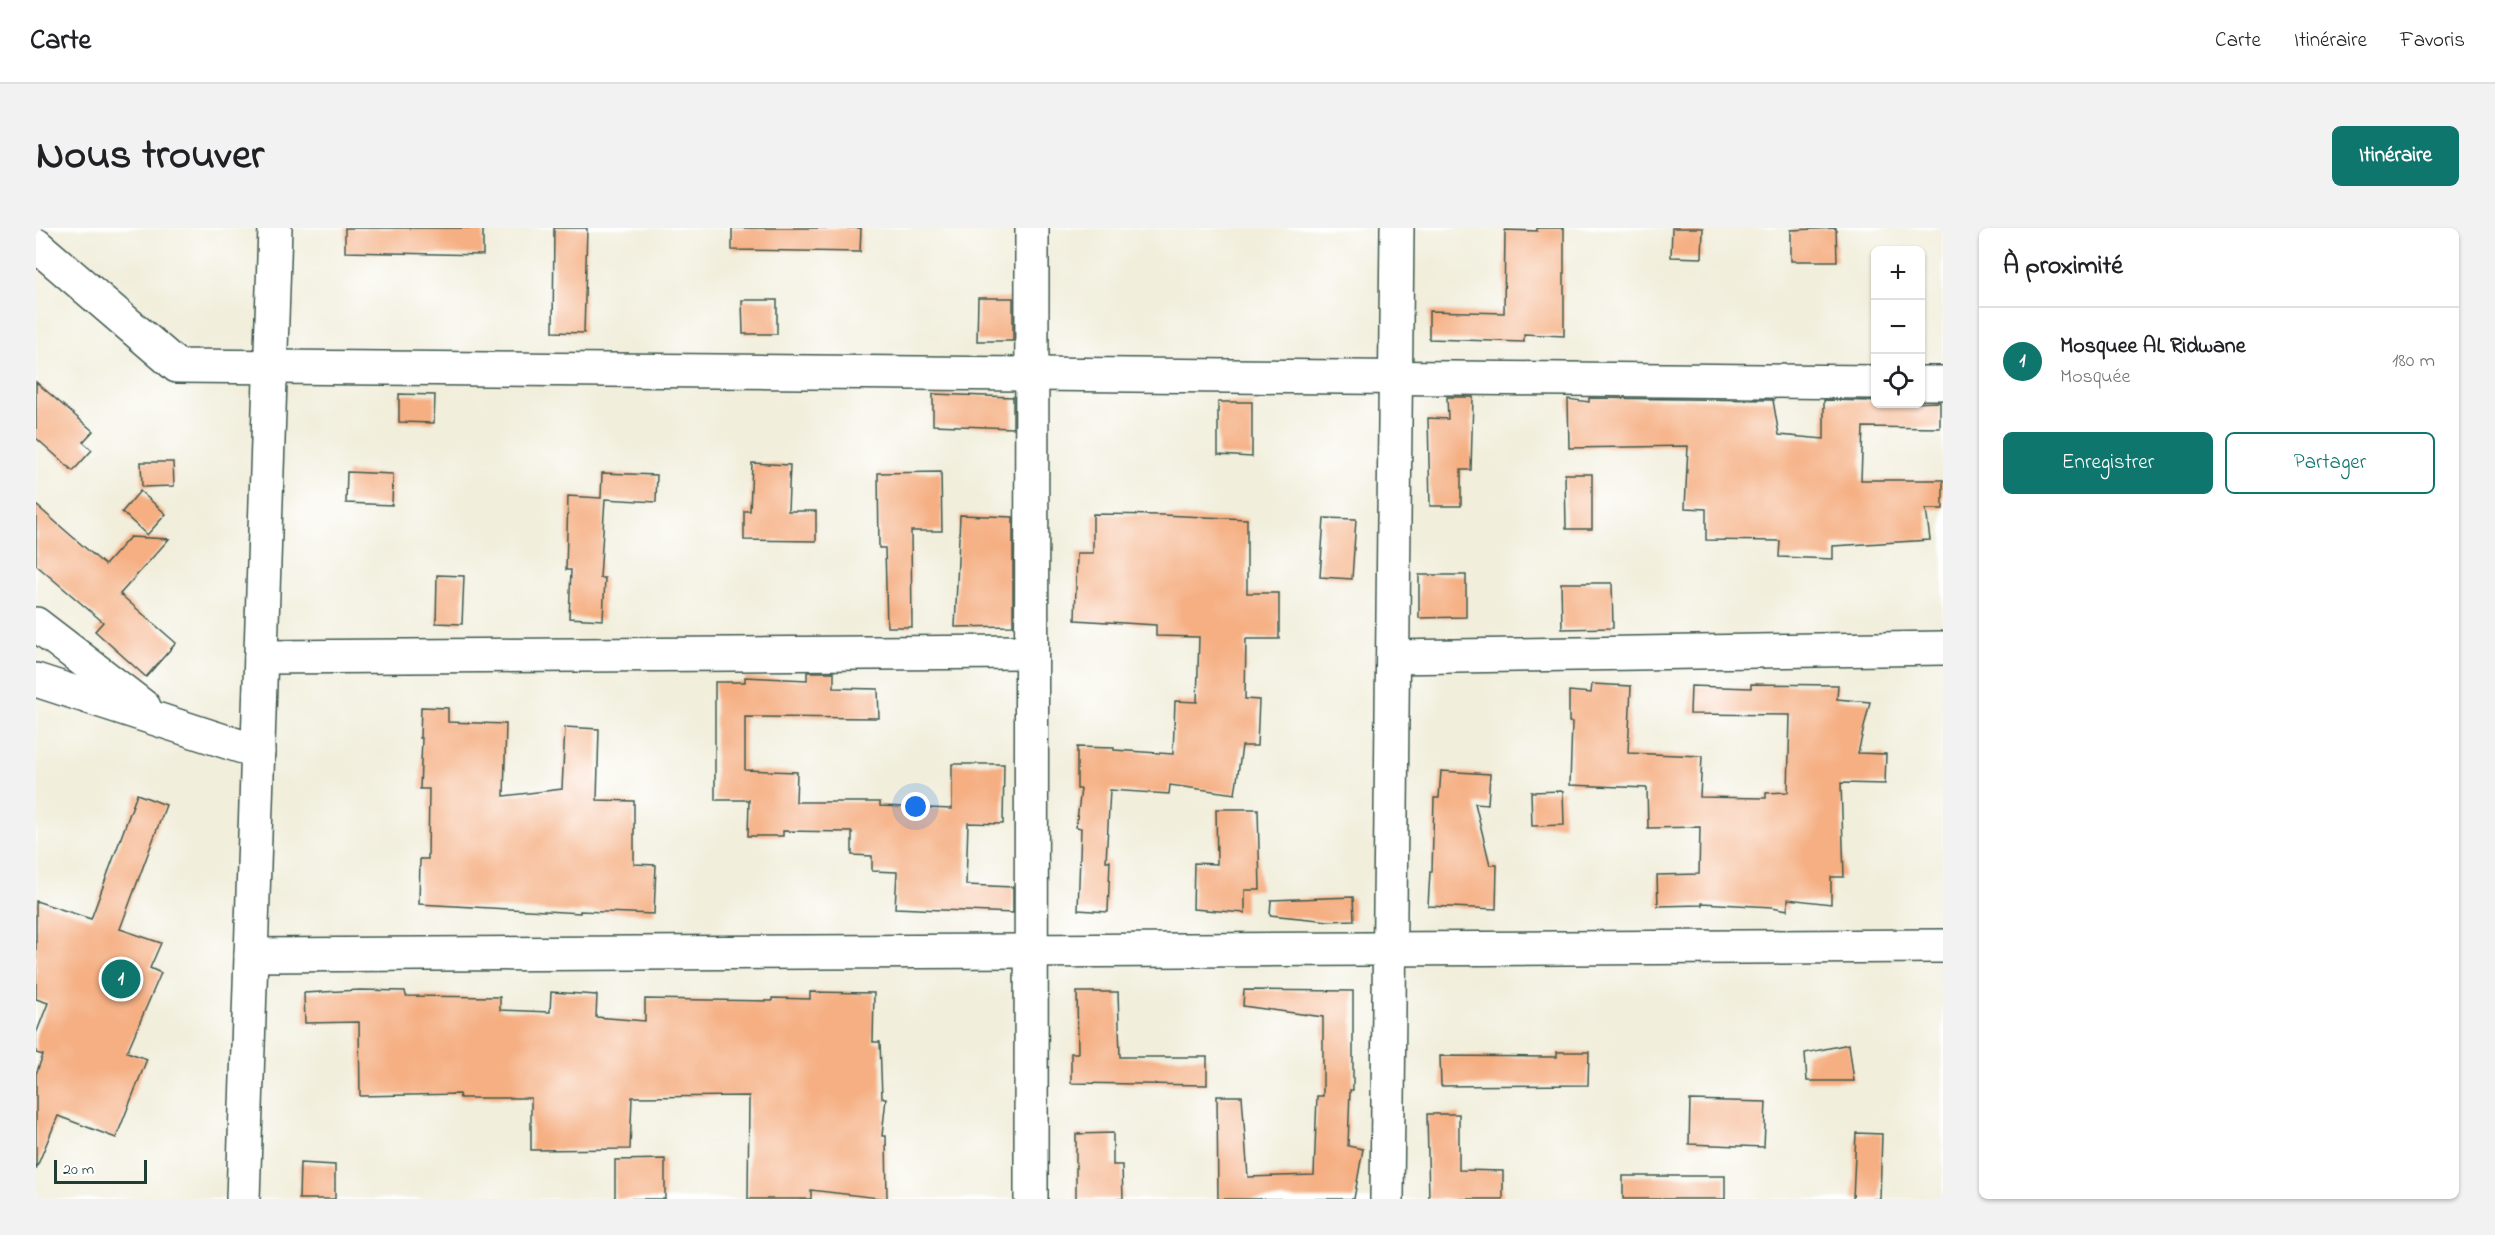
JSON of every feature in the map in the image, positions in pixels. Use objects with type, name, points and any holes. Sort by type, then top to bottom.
[{"type":"street","points":[[243,1199],[275,228]]},
{"type":"street","points":[[1031,1199],[1032,228]]},
{"type":"street","points":[[1387,1199],[1397,228]]},
{"type":"street","points":[[36,245],[177,366],[1871,382]]},
{"type":"street","points":[[1925,383],[1943,383]]},
{"type":"street","points":[[36,624],[162,721]]},
{"type":"street","points":[[1393,657],[1943,648]]},
{"type":"street","points":[[261,657],[1031,652]]},
{"type":"street","points":[[36,680],[258,752]]},
{"type":"street","points":[[251,955],[1943,946]]},
{"type":"building","points":[[345,228],[483,228],[483,255],[345,252]]},
{"type":"building","points":[[554,228],[587,228],[584,333],[553,332]]},
{"type":"building","points":[[732,228],[861,228],[860,252],[732,250]]},
{"type":"building","points":[[1537,228],[1564,228],[1564,336],[1524,334],[1524,342],[1429,339],[1429,311],[1504,313],[1505,230],[1537,231]]},
{"type":"building","points":[[1672,228],[1703,228],[1702,258],[1671,257]]},
{"type":"building","points":[[1836,228],[1837,261],[1791,261],[1791,230]]},
{"type":"building","points":[[978,298],[1013,298],[1013,341],[977,341]]},
{"type":"building","points":[[742,300],[777,300],[777,334],[743,334]]},
{"type":"building","points":[[36,382],[93,431],[83,442],[92,450],[73,471],[36,438]]},
{"type":"building","points":[[399,394],[435,395],[434,423],[399,422]]},
{"type":"building","points":[[933,394],[1013,397],[1013,428],[933,425]]},
{"type":"building","points":[[1447,397],[1473,397],[1471,470],[1461,470],[1461,506],[1430,506],[1428,418],[1448,419]]},
{"type":"building","points":[[1589,398],[1773,400],[1779,435],[1824,439],[1824,400],[1871,401],[1871,408],[1925,408],[1925,402],[1940,402],[1940,428],[1863,427],[1861,480],[1943,480],[1943,509],[1926,509],[1930,540],[1833,546],[1833,559],[1779,557],[1780,541],[1706,540],[1706,509],[1685,508],[1688,446],[1569,448],[1568,399],[1589,402]]},
{"type":"building","points":[[1218,402],[1252,402],[1252,457],[1218,455]]},
{"type":"building","points":[[141,462],[173,462],[174,486],[142,487]]},
{"type":"building","points":[[752,463],[790,465],[788,511],[816,511],[816,541],[744,540],[744,511],[750,511]]},
{"type":"building","points":[[347,472],[393,474],[392,505],[346,503]]},
{"type":"building","points":[[941,472],[942,531],[911,531],[912,627],[887,627],[885,548],[879,548],[878,473]]},
{"type":"building","points":[[602,473],[657,475],[656,502],[605,499],[600,578],[605,578],[603,620],[569,618],[571,570],[566,570],[568,496],[601,498]]},
{"type":"building","points":[[1565,474],[1592,474],[1592,529],[1566,529]]},
{"type":"building","points":[[140,491],[166,514],[147,535],[122,512]]},
{"type":"building","points":[[36,505],[105,565],[130,537],[169,539],[120,594],[176,643],[146,677],[95,631],[103,622],[36,565]]},
{"type":"building","points":[[1093,514],[1247,519],[1247,593],[1279,593],[1279,639],[1246,639],[1245,699],[1259,700],[1257,746],[1242,746],[1235,794],[1170,785],[1169,794],[1110,790],[1106,861],[1110,861],[1108,912],[1078,910],[1081,828],[1076,827],[1081,789],[1077,789],[1077,747],[1173,754],[1175,701],[1197,702],[1199,637],[1156,636],[1156,625],[1075,620],[1077,553],[1093,553]]},
{"type":"building","points":[[960,515],[1013,517],[1013,626],[955,627]]},
{"type":"building","points":[[1324,518],[1356,519],[1352,579],[1320,577]]},
{"type":"building","points":[[437,575],[464,576],[462,624],[436,623]]},
{"type":"building","points":[[1419,575],[1466,575],[1466,617],[1419,618]]},
{"type":"building","points":[[1561,583],[1612,583],[1613,628],[1562,629]]},
{"type":"building","points":[[807,672],[834,672],[834,688],[878,689],[879,718],[745,717],[745,770],[797,772],[796,802],[880,802],[880,806],[952,809],[952,764],[1004,764],[1003,824],[968,823],[966,885],[1013,887],[1013,913],[895,908],[897,872],[872,871],[872,856],[852,855],[852,832],[783,831],[783,836],[748,836],[749,800],[715,800],[715,682],[745,682],[745,677],[807,680]]},
{"type":"building","points":[[1592,684],[1631,686],[1628,753],[1702,756],[1700,797],[1766,798],[1766,793],[1788,792],[1790,715],[1690,714],[1691,686],[1751,688],[1751,684],[1838,685],[1837,699],[1870,702],[1858,753],[1886,754],[1885,784],[1841,783],[1844,877],[1831,877],[1831,904],[1788,899],[1788,910],[1702,903],[1702,905],[1658,906],[1657,875],[1699,874],[1700,827],[1648,828],[1647,788],[1570,785],[1572,722],[1569,722],[1569,691],[1591,693]]},
{"type":"building","points":[[421,707],[448,708],[448,722],[506,724],[504,796],[562,789],[565,727],[599,729],[597,800],[634,801],[634,864],[656,865],[654,914],[580,911],[580,913],[419,904],[420,859],[428,859],[429,789],[420,789]]},
{"type":"building","points":[[1441,771],[1490,774],[1488,804],[1475,803],[1490,865],[1497,865],[1496,909],[1428,906],[1430,872],[1432,872],[1434,798],[1439,798]]},
{"type":"building","points":[[1563,791],[1564,825],[1532,826],[1531,792]]},
{"type":"building","points":[[137,794],[166,805],[120,929],[161,943],[150,968],[161,973],[127,1052],[147,1059],[116,1138],[58,1116],[36,1169],[36,1074],[43,1055],[36,1053],[36,1034],[48,1003],[36,999],[36,901],[91,919]]},
{"type":"building","points":[[1216,809],[1258,809],[1260,890],[1245,890],[1245,913],[1193,909],[1194,863],[1217,864]]},
{"type":"building","points":[[1353,897],[1354,920],[1329,921],[1270,915],[1271,900]]},
{"type":"building","points":[[360,990],[405,991],[406,996],[500,997],[500,1010],[550,1012],[551,992],[597,995],[596,1017],[645,1021],[645,999],[772,1001],[772,998],[810,999],[810,992],[874,993],[873,1042],[880,1042],[882,1098],[886,1098],[882,1136],[886,1136],[887,1199],[811,1190],[811,1199],[748,1199],[749,1096],[632,1097],[630,1149],[531,1150],[531,1098],[460,1098],[459,1094],[360,1096],[359,1022],[305,1023],[304,993]]},
{"type":"building","points":[[1244,990],[1353,991],[1353,1090],[1350,1090],[1348,1146],[1363,1149],[1354,1199],[1218,1199],[1217,1096],[1242,1096],[1248,1177],[1314,1175],[1317,1096],[1323,1096],[1323,1017],[1243,1006]]},
{"type":"building","points":[[1077,992],[1118,992],[1120,1057],[1207,1057],[1207,1085],[1071,1083],[1071,1053],[1078,1053]]},
{"type":"building","points":[[1849,1044],[1854,1081],[1807,1081],[1805,1053]]},
{"type":"building","points":[[1557,1052],[1589,1052],[1588,1085],[1441,1086],[1440,1056],[1557,1057]]},
{"type":"building","points":[[1690,1100],[1766,1102],[1764,1147],[1689,1144]]},
{"type":"building","points":[[1427,1114],[1459,1114],[1459,1170],[1503,1171],[1503,1199],[1429,1199]]},
{"type":"building","points":[[1113,1133],[1113,1165],[1122,1165],[1123,1199],[1076,1199],[1076,1134]]},
{"type":"building","points":[[1856,1133],[1882,1134],[1880,1199],[1853,1199]]},
{"type":"building","points":[[665,1159],[665,1199],[615,1199],[615,1160]]},
{"type":"building","points":[[300,1163],[335,1165],[335,1199],[299,1199]]},
{"type":"building","points":[[1623,1176],[1725,1176],[1725,1199],[1623,1199]]},
{"type":"place","name":"Mosquee AL Ridwane","points":[[121,979]]}]
